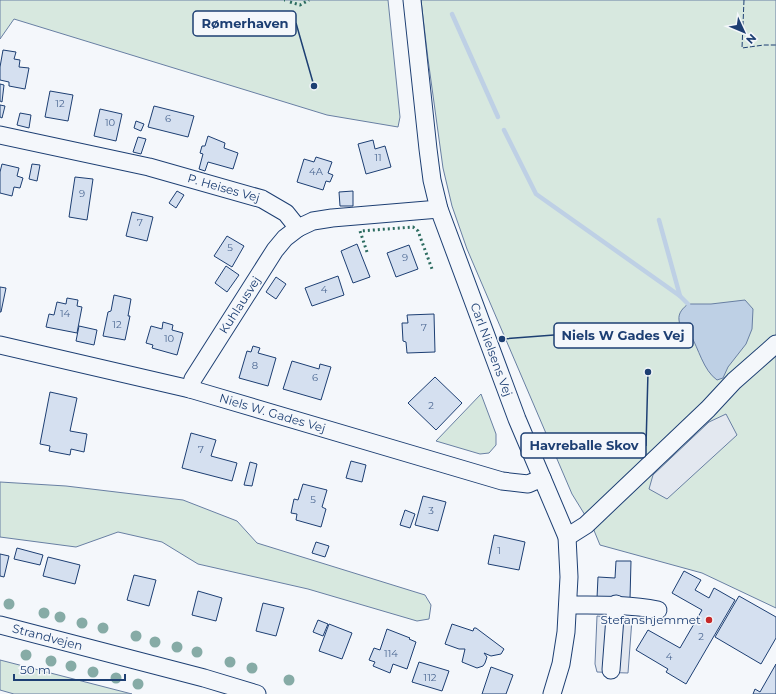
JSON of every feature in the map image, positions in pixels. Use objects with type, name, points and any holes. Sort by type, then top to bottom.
[{"type":"street","name":"Carl Nielsens Vej","points":[[412,0],[432,180],[439,209],[496,366],[567,538],[569,577],[568,605],[561,664],[552,694]]},
{"type":"street","name":"P. Heises Vej","points":[[0,134],[149,167],[262,199],[286,213],[298,228]]},
{"type":"street","points":[[298,228],[313,221],[332,218],[439,209]]},
{"type":"street","name":"Kuhlausvej","points":[[190,389],[193,379],[275,250],[285,238],[298,228]]},
{"type":"street","points":[[567,538],[586,525],[708,409],[734,381],[776,344]]},
{"type":"street","name":"Niels W. Gades Vej","points":[[0,345],[190,389],[502,481],[516,484],[528,484],[542,478]]},
{"type":"street","points":[[568,605],[616,604],[641,606],[658,610]]},
{"type":"street","points":[[611,670],[616,604]]},
{"type":"street","name":"Strandvejen","points":[[0,625],[204,678],[257,694]]},
{"type":"shaded area","points":[[0,0],[388,0],[400,117],[398,127],[327,115],[14,19],[0,39]]},
{"type":"shaded area","points":[[421,0],[776,0],[776,608],[702,573],[600,545],[593,528],[572,494],[467,249],[452,206],[443,168]]},
{"type":"shaded area","points":[[481,394],[496,434],[496,445],[489,453],[480,454],[436,441]]},
{"type":"shaded area","points":[[726,414],[737,435],[667,499],[649,489],[653,475],[709,422]]},
{"type":"shaded area","points":[[0,482],[66,486],[183,500],[237,521],[257,543],[425,595],[431,605],[429,619],[417,621],[308,589],[198,564],[162,542],[118,532],[76,547],[0,537]]},
{"type":"shaded area","points":[[597,616],[632,619],[628,673],[597,672],[595,664]]},
{"type":"shaded area","points":[[0,660],[132,694],[14,694],[0,690]]},
{"type":"water","points":[[745,300],[753,309],[752,329],[746,344],[728,367],[723,378],[717,380],[708,371],[689,332],[680,324],[679,315],[688,304],[711,304]]},
{"type":"building","points":[[3,50],[16,52],[14,59],[20,60],[19,67],[29,68],[25,89],[9,86],[9,82],[0,80],[0,67]]},
{"type":"building","points":[[0,84],[4,85],[2,102],[0,101]]},
{"type":"building","points":[[50,91],[73,95],[68,121],[45,117]]},
{"type":"building","points":[[0,105],[5,106],[2,118],[0,117]]},
{"type":"building","points":[[154,106],[194,116],[188,137],[148,127]]},
{"type":"building","points":[[100,109],[122,114],[116,141],[94,136]]},
{"type":"building","points":[[20,113],[31,115],[29,128],[17,125]]},
{"type":"building","points":[[136,121],[144,124],[141,131],[134,128]]},
{"type":"building","points":[[208,136],[225,143],[224,148],[238,153],[233,169],[208,162],[205,171],[199,169],[203,154],[200,153],[202,146],[205,146]]},
{"type":"building","points":[[138,137],[146,139],[141,154],[133,152]]},
{"type":"building","points":[[373,140],[375,149],[385,146],[391,167],[366,174],[358,144]]},
{"type":"building","points":[[316,157],[332,162],[328,173],[333,175],[330,182],[326,181],[323,190],[297,182],[304,159],[314,162]]},
{"type":"building","points":[[2,164],[19,168],[17,176],[23,178],[20,188],[14,187],[12,196],[0,193],[0,172]]},
{"type":"building","points":[[32,164],[40,165],[37,181],[29,179]]},
{"type":"building","points":[[75,177],[93,179],[87,220],[69,217]]},
{"type":"building","points":[[177,191],[184,195],[176,208],[169,203]]},
{"type":"building","points":[[353,191],[353,206],[340,206],[339,192]]},
{"type":"building","points":[[132,212],[153,217],[147,241],[126,236]]},
{"type":"building","points":[[227,236],[244,246],[232,267],[214,256]]},
{"type":"building","points":[[357,244],[370,277],[353,283],[341,251]]},
{"type":"building","points":[[409,245],[418,269],[396,277],[387,253]]},
{"type":"building","points":[[226,266],[239,275],[227,292],[215,283]]},
{"type":"building","points":[[338,276],[344,295],[312,306],[305,288]]},
{"type":"building","points":[[276,277],[286,284],[276,299],[266,292]]},
{"type":"building","points":[[0,287],[6,288],[1,312],[0,312]]},
{"type":"building","points":[[114,295],[131,299],[128,316],[130,316],[125,340],[103,336],[108,312],[111,311]]},
{"type":"building","points":[[67,298],[78,300],[77,306],[82,307],[77,333],[46,327],[49,314],[54,315],[57,302],[66,304]]},
{"type":"building","points":[[434,314],[435,352],[407,353],[406,342],[403,341],[402,323],[408,323],[407,315]]},
{"type":"building","points":[[163,322],[173,325],[172,330],[183,333],[177,355],[152,348],[153,345],[146,343],[151,326],[162,329]]},
{"type":"building","points":[[79,326],[97,330],[94,345],[76,341]]},
{"type":"building","points":[[253,346],[260,348],[258,353],[276,358],[268,386],[239,378],[247,351],[251,352]]},
{"type":"building","points":[[292,361],[319,369],[320,364],[331,367],[321,400],[283,389]]},
{"type":"building","points":[[435,377],[462,403],[436,430],[408,403]]},
{"type":"building","points":[[50,392],[77,398],[70,431],[87,434],[84,452],[71,449],[70,455],[49,451],[50,446],[40,444]]},
{"type":"building","points":[[191,433],[216,440],[211,456],[237,463],[232,481],[182,468]]},
{"type":"building","points":[[351,461],[366,465],[362,482],[346,478]]},
{"type":"building","points":[[250,462],[257,464],[252,486],[244,485]]},
{"type":"building","points":[[303,484],[327,490],[322,507],[326,509],[321,527],[296,520],[297,514],[291,513],[294,499],[298,500]]},
{"type":"building","points":[[423,496],[446,502],[438,531],[415,525]]},
{"type":"building","points":[[405,510],[415,514],[410,528],[400,525]]},
{"type":"building","points":[[494,535],[525,542],[519,570],[488,564]]},
{"type":"building","points":[[316,542],[329,546],[325,557],[312,553]]},
{"type":"building","points":[[17,548],[43,555],[40,565],[14,559]]},
{"type":"building","points":[[0,554],[9,556],[4,577],[0,576]]},
{"type":"building","points":[[48,557],[80,565],[75,584],[43,576]]},
{"type":"building","points":[[616,561],[631,561],[630,599],[597,598],[598,577],[615,578]]},
{"type":"building","name":"Stefanshjemmet","points":[[684,571],[701,580],[695,590],[709,598],[714,588],[735,600],[686,684],[666,672],[668,669],[636,650],[648,630],[680,648],[702,610],[672,593]]},
{"type":"building","points":[[134,575],[156,580],[149,606],[127,600]]},
{"type":"building","points":[[198,591],[222,598],[216,621],[192,615]]},
{"type":"building","points":[[739,596],[776,617],[776,638],[761,664],[715,637]]},
{"type":"building","points":[[263,603],[284,608],[276,636],[256,631]]},
{"type":"building","points":[[318,620],[328,624],[323,636],[313,632]]},
{"type":"building","points":[[329,624],[352,633],[342,659],[319,651]]},
{"type":"building","points":[[452,624],[473,631],[474,628],[476,628],[504,649],[501,654],[491,656],[484,653],[487,657],[485,663],[483,666],[477,668],[462,662],[465,649],[459,649],[445,644]]},
{"type":"building","points":[[387,629],[416,642],[407,669],[393,664],[390,673],[373,666],[375,662],[369,660],[374,648],[380,650]]},
{"type":"building","points":[[419,662],[449,671],[442,691],[412,682]]},
{"type":"building","points":[[776,664],[776,694],[753,694],[755,689],[760,692]]},
{"type":"building","points":[[491,667],[513,675],[506,694],[482,694]]},
{"type":"waterway","points":[[452,14],[498,117]]},
{"type":"waterway","points":[[504,130],[536,194],[680,296],[688,304]]},
{"type":"waterway","points":[[659,220],[680,296]]},
{"type":"hedge","points":[[290,2],[300,5],[309,0]]},
{"type":"hedge","points":[[367,252],[360,231],[413,227],[418,231],[432,269]]},
{"type":"fence","points":[[744,0],[742,48],[776,45]]},
{"type":"place","name":"Rømerhaven","points":[[314,86]]},
{"type":"place","name":"Niels W Gades Vej","points":[[502,339]]},
{"type":"place","name":"Havreballe Skov","points":[[648,372]]},
{"type":"place","name":"Stefanshjemmet","points":[[709,620]]}]
